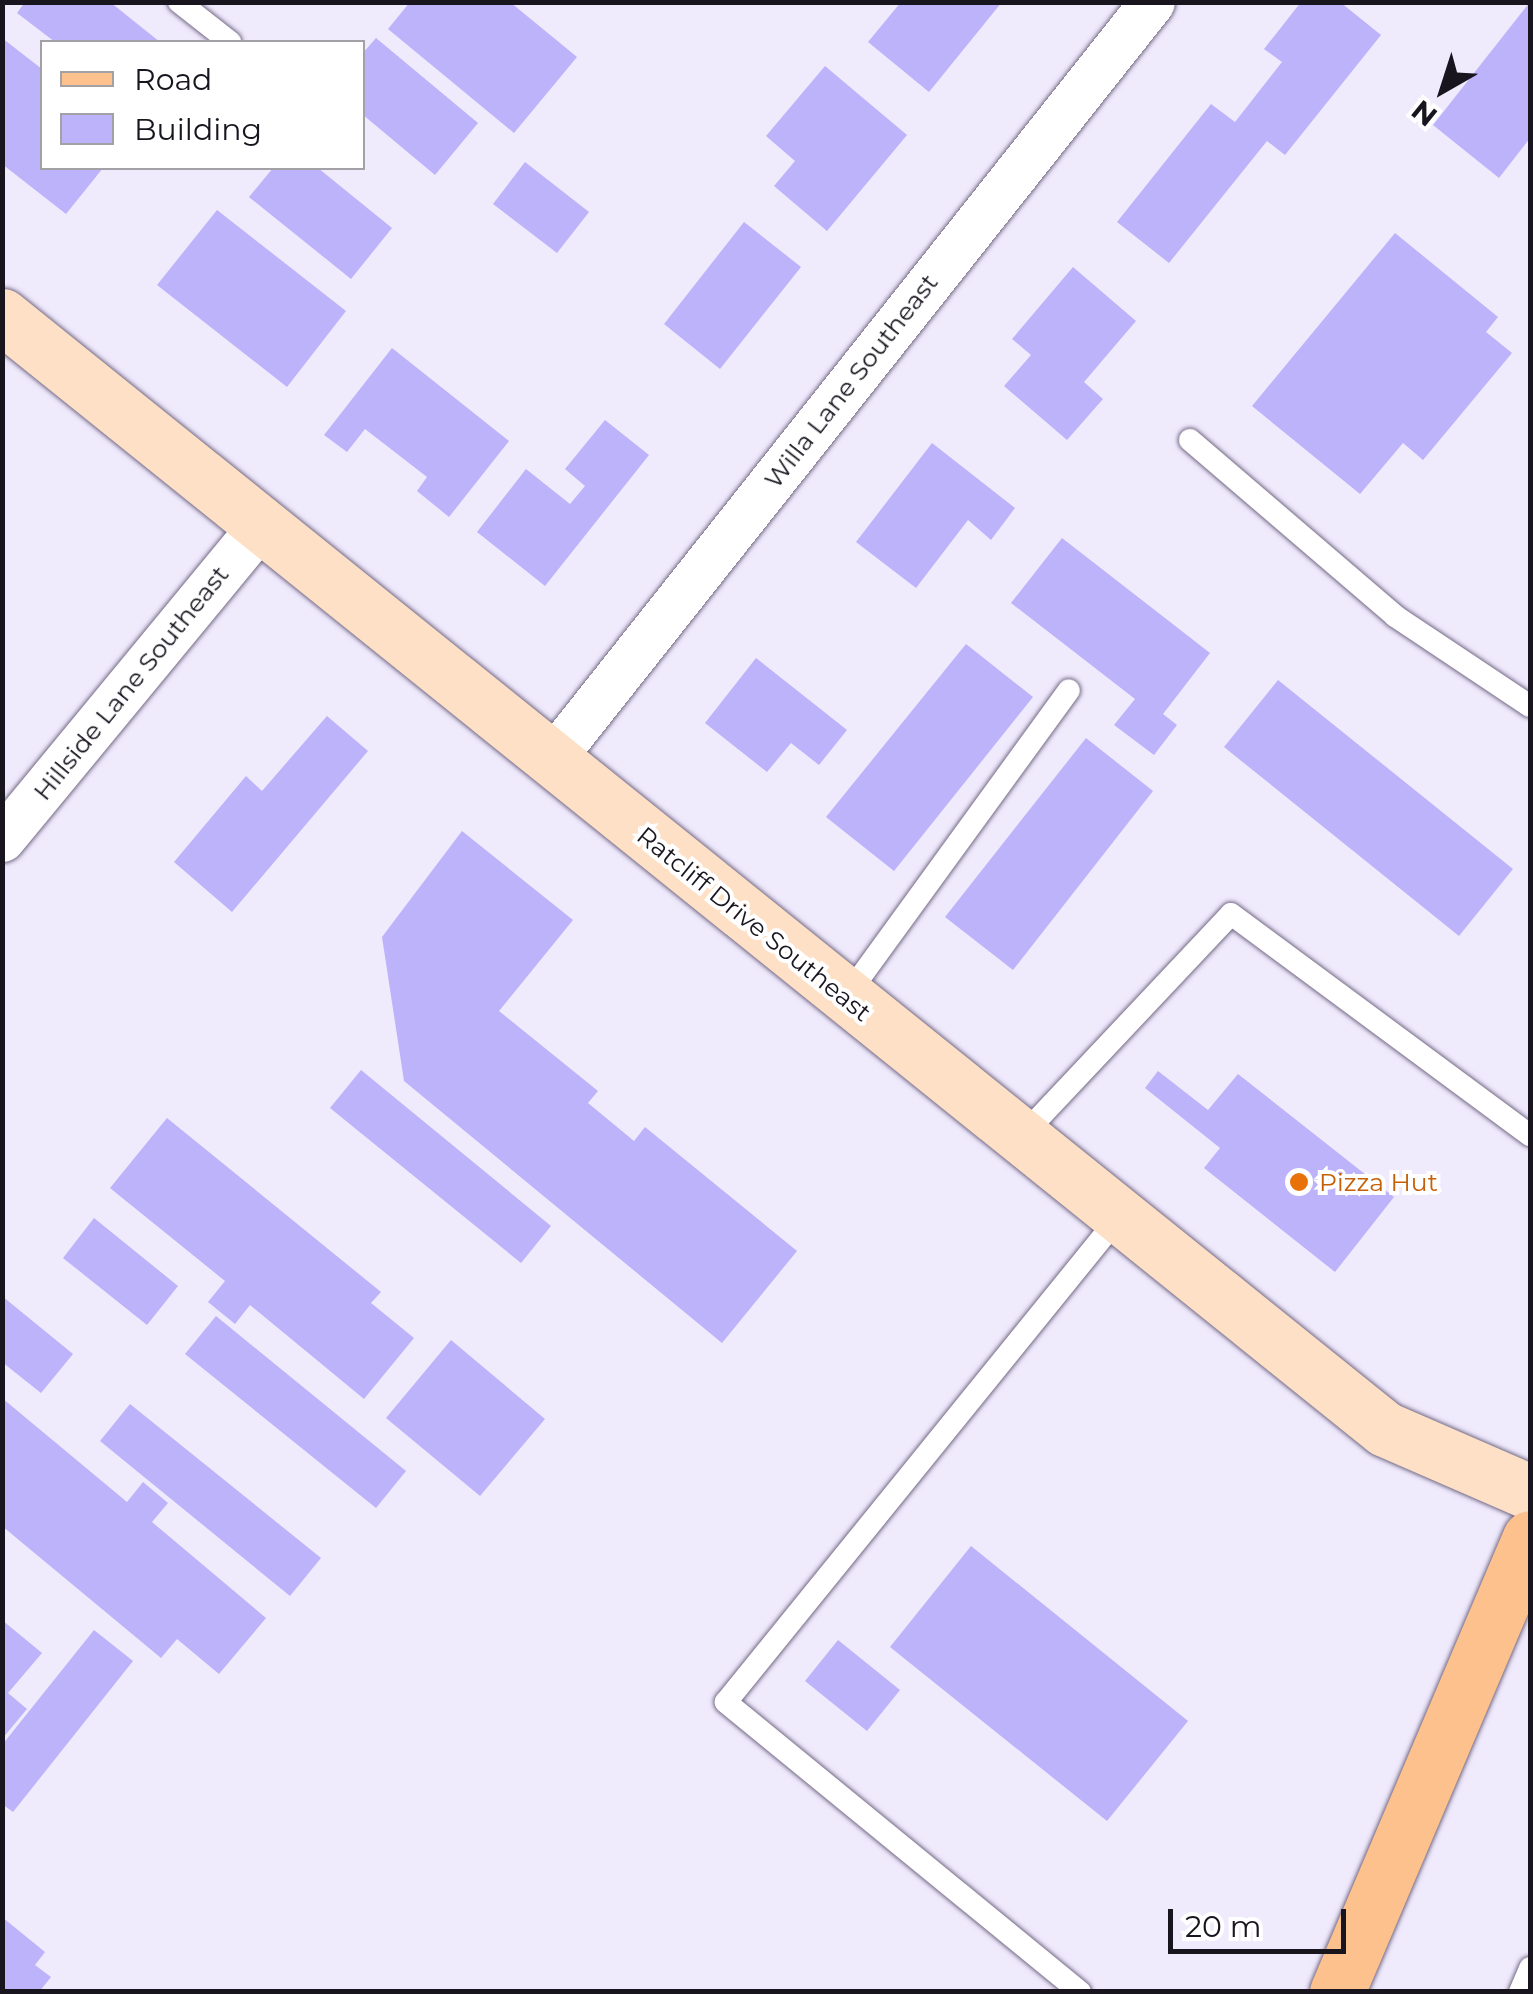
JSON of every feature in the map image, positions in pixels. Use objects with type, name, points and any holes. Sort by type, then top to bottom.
[{"type":"main road","points":[[1337,1992],[1530,1538]]},
{"type":"street","name":"Willa Lane Southeast","points":[[551,760],[1152,2]]},
{"type":"street","name":"Ratcliff Drive Southeast","points":[[2,316],[1386,1429],[1530,1492]]},
{"type":"street","name":"Hillside Lane Southeast","points":[[2,839],[260,526]]},
{"type":"lane","points":[[180,2],[228,40]]},
{"type":"lane","points":[[1190,440],[1395,616],[1530,706]]},
{"type":"lane","points":[[846,996],[1070,690]]},
{"type":"lane","points":[[1021,1138],[1231,914],[1530,1134]]},
{"type":"lane","points":[[1080,1992],[726,1702],[1119,1217]]},
{"type":"lane","points":[[1520,1992],[1530,1968]]},
{"type":"building","points":[[25,2],[110,2],[158,40],[52,40],[17,13]]},
{"type":"building","points":[[410,2],[510,2],[577,57],[514,133],[388,29]]},
{"type":"building","points":[[901,2],[1002,2],[929,92],[868,42]]},
{"type":"building","points":[[1301,2],[1340,2],[1381,35],[1285,155],[1267,141],[1169,263],[1117,222],[1211,104],[1235,122],[1282,62],[1264,49]]},
{"type":"building","points":[[1530,2],[1530,138],[1499,178],[1433,125]]},
{"type":"building","points":[[2,38],[40,67],[40,170],[101,170],[66,214],[2,164]]},
{"type":"building","points":[[376,38],[478,123],[435,175],[365,117],[365,51]]},
{"type":"building","points":[[825,66],[907,135],[827,231],[774,186],[795,161],[766,136]]},
{"type":"building","points":[[525,162],[589,212],[557,253],[493,204]]},
{"type":"building","points":[[271,170],[320,170],[392,228],[351,279],[249,197]]},
{"type":"building","points":[[217,210],[346,311],[287,387],[157,285]]},
{"type":"building","points":[[744,222],[801,267],[720,369],[664,324]]},
{"type":"building","points":[[1395,233],[1498,317],[1486,332],[1512,353],[1423,460],[1403,443],[1360,494],[1252,406]]},
{"type":"building","points":[[1073,267],[1136,321],[1084,382],[1103,399],[1067,440],[1004,386],[1031,355],[1012,339]]},
{"type":"building","points":[[392,348],[509,441],[449,517],[417,491],[427,477],[365,429],[347,452],[324,435]]},
{"type":"building","points":[[605,420],[649,455],[545,586],[477,532],[526,469],[570,504],[585,486],[565,469]]},
{"type":"building","points":[[932,443],[1015,508],[991,540],[968,520],[916,588],[856,542]]},
{"type":"building","points":[[1062,538],[1210,653],[1163,714],[1177,725],[1154,755],[1114,725],[1135,699],[1011,603]]},
{"type":"building","points":[[966,644],[1033,697],[894,871],[826,817]]},
{"type":"building","points":[[756,658],[847,730],[819,765],[791,743],[767,772],[705,723]]},
{"type":"building","points":[[1278,680],[1513,869],[1459,936],[1224,747]]},
{"type":"building","points":[[327,716],[368,751],[232,912],[174,862],[246,776],[262,791]]},
{"type":"building","points":[[1086,738],[1153,791],[1013,970],[945,917]]},
{"type":"building","points":[[462,831],[573,920],[499,1011],[598,1091],[588,1103],[634,1141],[645,1127],[797,1251],[722,1343],[404,1081],[382,937]]},
{"type":"building","points":[[361,1070],[551,1226],[521,1263],[330,1108]]},
{"type":"building","name":"Pizza Hut","points":[[1158,1071],[1208,1110],[1238,1074],[1394,1197],[1335,1272],[1204,1168],[1220,1148],[1145,1088]]},
{"type":"building","points":[[167,1118],[381,1292],[371,1303],[414,1338],[364,1399],[250,1305],[235,1324],[208,1302],[225,1281],[110,1188]]},
{"type":"building","points":[[94,1218],[178,1286],[147,1325],[63,1258]]},
{"type":"building","points":[[2,1296],[73,1354],[41,1393],[2,1362]]},
{"type":"building","points":[[216,1316],[406,1471],[376,1508],[185,1354]]},
{"type":"building","points":[[451,1340],[545,1419],[480,1496],[386,1418]]},
{"type":"building","points":[[2,1398],[127,1502],[143,1482],[168,1503],[152,1522],[266,1618],[219,1674],[177,1639],[161,1658],[2,1526]]},
{"type":"building","points":[[130,1404],[321,1558],[290,1596],[100,1441]]},
{"type":"building","points":[[971,1546],[1188,1721],[1107,1821],[890,1647]]},
{"type":"building","points":[[2,1620],[42,1653],[8,1693],[27,1709],[2,1739]]},
{"type":"building","points":[[94,1630],[133,1661],[13,1812],[2,1804],[2,1745]]},
{"type":"building","points":[[838,1640],[900,1690],[867,1731],[805,1681]]},
{"type":"building","points":[[2,1917],[45,1952],[35,1965],[51,1977],[39,1992],[2,1992]]},
{"type":"place","name":"Pizza Hut","points":[[1299,1182]]}]
